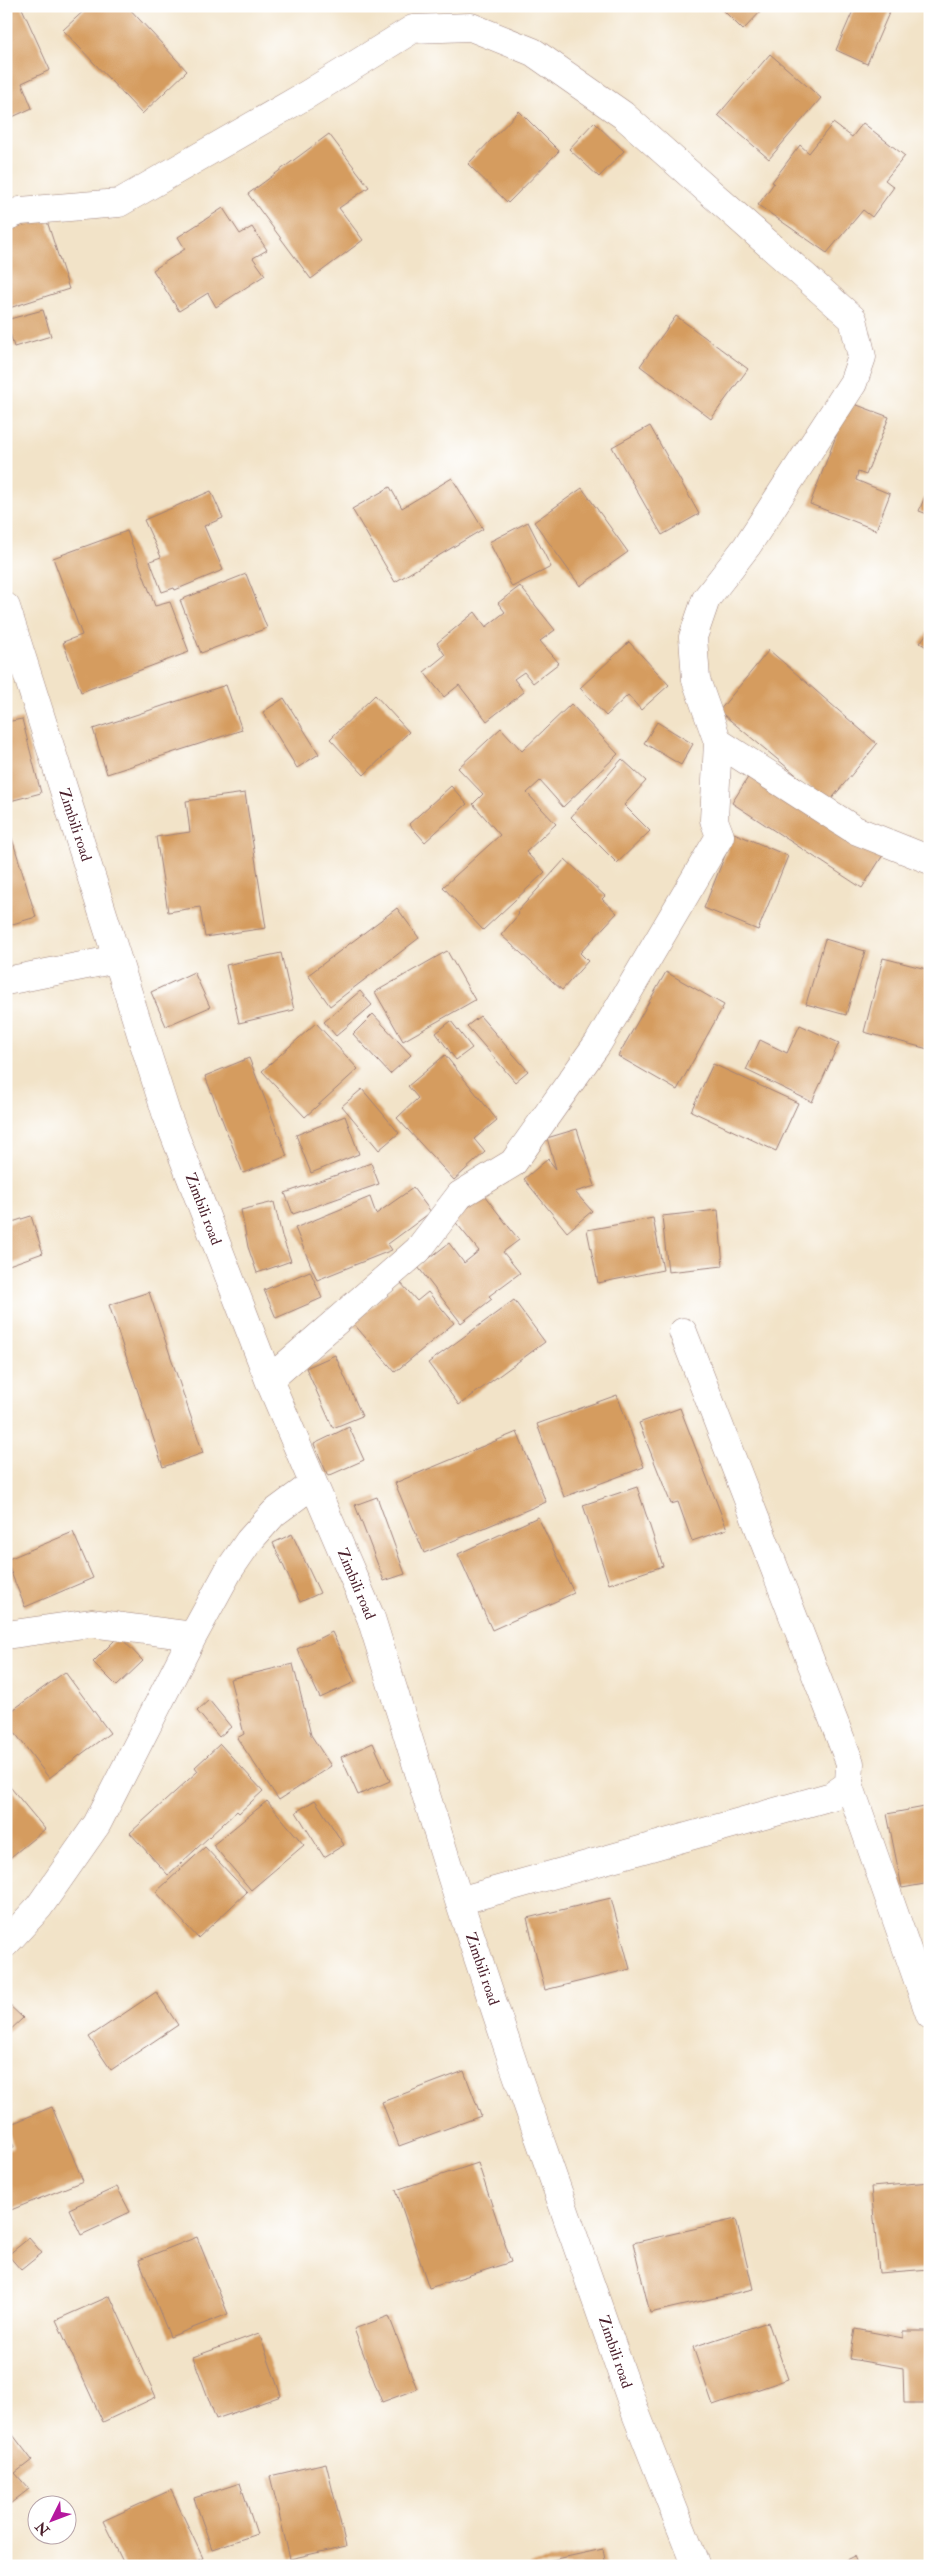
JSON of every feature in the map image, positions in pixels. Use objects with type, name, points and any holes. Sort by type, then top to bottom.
[{"type":"street","points":[[6,217],[20,211],[119,203],[308,94],[413,30],[471,26],[533,52],[623,115],[853,319],[862,357],[853,383],[748,546],[706,599],[693,637],[696,680],[718,742],[714,820],[720,836],[592,1051],[513,1163],[460,1195],[418,1250],[269,1380]]},
{"type":"street","name":"Zimbili road","points":[[6,607],[166,1113],[269,1380],[371,1618],[459,1901],[636,2414],[696,2566]]},
{"type":"street","points":[[718,742],[855,830],[930,860]]},
{"type":"street","points":[[6,981],[117,959]]},
{"type":"street","points":[[683,1332],[850,1763],[849,1784],[930,2015]]},
{"type":"street","points":[[6,1943],[39,1907],[97,1824],[193,1636],[229,1570],[248,1541],[274,1513],[313,1484]]},
{"type":"street","points":[[6,1636],[91,1623],[193,1636]]},
{"type":"street","points":[[459,1901],[832,1796],[849,1784]]},
{"type":"building","points":[[15,6],[21,6],[50,70],[22,83],[32,108],[8,119],[6,10]]},
{"type":"building","points":[[89,6],[127,6],[187,71],[142,114],[63,30]]},
{"type":"building","points":[[719,6],[766,6],[743,30]]},
{"type":"building","points":[[855,6],[892,6],[867,64],[836,50]]},
{"type":"building","points":[[770,54],[821,98],[769,159],[718,115]]},
{"type":"building","points":[[519,111],[559,151],[508,203],[468,164]]},
{"type":"building","points":[[594,122],[624,151],[599,177],[569,149]]},
{"type":"building","points":[[833,123],[852,137],[863,123],[905,156],[885,180],[894,187],[872,217],[863,210],[827,253],[758,205],[774,183],[772,182],[800,145],[809,153]]},
{"type":"building","points":[[329,134],[369,187],[339,208],[363,240],[311,279],[248,194]]},
{"type":"building","points":[[223,208],[240,234],[252,227],[267,250],[253,258],[265,275],[216,307],[208,293],[179,311],[153,270],[185,249],[178,237]]},
{"type":"building","points":[[46,218],[69,289],[6,309],[6,230]]},
{"type":"building","points":[[43,310],[51,336],[14,347],[6,320]]},
{"type":"building","points":[[676,316],[748,369],[711,419],[640,366]]},
{"type":"building","points":[[849,402],[889,417],[866,475],[858,472],[856,480],[890,494],[876,530],[810,504]]},
{"type":"building","points":[[650,426],[699,514],[662,535],[612,447]]},
{"type":"building","points":[[452,478],[483,529],[395,582],[352,509],[390,487],[402,508]]},
{"type":"building","points":[[930,484],[930,515],[919,511]]},
{"type":"building","points":[[582,488],[628,552],[580,586],[534,522]]},
{"type":"building","points":[[211,491],[223,518],[204,526],[223,570],[175,590],[174,588],[162,592],[150,561],[161,557],[144,520]]},
{"type":"building","points":[[528,522],[551,567],[512,587],[489,542]]},
{"type":"building","points":[[127,531],[155,606],[170,602],[189,652],[81,692],[63,642],[82,635],[53,558]]},
{"type":"building","points":[[246,574],[267,628],[201,653],[180,600]]},
{"type":"building","points":[[520,586],[555,630],[540,641],[559,663],[533,683],[524,672],[514,679],[524,692],[487,721],[459,685],[444,697],[424,672],[445,655],[437,643],[475,612],[486,627],[505,612],[498,603]]},
{"type":"building","points":[[930,629],[930,649],[920,643]]},
{"type":"building","points":[[629,642],[669,685],[641,710],[628,695],[606,716],[580,688]]},
{"type":"building","points":[[769,650],[877,744],[829,802],[719,711]]},
{"type":"building","points":[[226,685],[242,730],[107,774],[93,729]]},
{"type":"building","points":[[375,695],[409,732],[364,775],[330,739]]},
{"type":"building","points":[[284,698],[319,754],[297,768],[263,712]]},
{"type":"building","points":[[571,704],[618,754],[563,807],[540,781],[527,793],[556,824],[526,852],[545,872],[483,930],[443,887],[500,835],[473,804],[483,794],[458,768],[501,728],[522,751]]},
{"type":"building","points":[[22,719],[41,793],[6,802],[6,722]]},
{"type":"building","points":[[657,722],[693,744],[681,765],[644,743]]},
{"type":"building","points":[[622,759],[646,781],[624,805],[650,831],[617,863],[571,817]]},
{"type":"building","points":[[752,771],[883,855],[862,888],[732,803]]},
{"type":"building","points":[[451,786],[467,804],[425,842],[409,824]]},
{"type":"building","points":[[245,793],[266,928],[205,937],[200,907],[168,912],[156,837],[190,832],[186,801]]},
{"type":"building","points":[[10,832],[36,917],[6,926],[6,833]]},
{"type":"building","points":[[734,833],[788,856],[758,930],[704,908]]},
{"type":"building","points":[[565,859],[605,896],[602,899],[617,913],[580,953],[588,961],[562,990],[501,935],[519,914],[517,912]]},
{"type":"building","points":[[397,908],[419,938],[330,1006],[308,975]]},
{"type":"building","points":[[825,939],[865,951],[846,1015],[806,1004]]},
{"type":"building","points":[[447,951],[475,1000],[403,1041],[375,992]]},
{"type":"building","points":[[281,953],[294,1010],[239,1023],[226,965]]},
{"type":"building","points":[[883,958],[930,970],[928,1049],[864,1032]]},
{"type":"building","points":[[194,972],[210,1007],[166,1026],[151,992]]},
{"type":"building","points":[[666,972],[724,1005],[677,1090],[618,1056]]},
{"type":"building","points":[[360,991],[372,1005],[336,1036],[324,1022]]},
{"type":"building","points":[[373,1014],[411,1055],[390,1074],[353,1034]]},
{"type":"building","points":[[480,1016],[528,1071],[515,1082],[467,1026]]},
{"type":"building","points":[[451,1021],[472,1048],[456,1060],[436,1033]]},
{"type":"building","points":[[316,1023],[358,1069],[305,1117],[262,1071]]},
{"type":"building","points":[[800,1025],[839,1043],[812,1102],[746,1070],[760,1040],[787,1053]]},
{"type":"building","points":[[445,1055],[497,1120],[474,1139],[485,1152],[454,1180],[397,1118],[418,1098],[408,1086]]},
{"type":"building","points":[[249,1058],[287,1156],[243,1173],[205,1076]]},
{"type":"building","points":[[713,1064],[798,1103],[776,1151],[691,1111]]},
{"type":"building","points":[[362,1089],[399,1133],[379,1150],[342,1106]]},
{"type":"building","points":[[345,1116],[359,1154],[311,1173],[296,1135]]},
{"type":"building","points":[[577,1129],[595,1186],[575,1192],[592,1211],[567,1232],[524,1179],[548,1159],[556,1169],[547,1138]]},
{"type":"building","points":[[371,1163],[379,1184],[293,1214],[285,1193]]},
{"type":"building","points":[[413,1188],[431,1212],[388,1244],[392,1250],[317,1280],[295,1228],[370,1197],[376,1214]]},
{"type":"building","points":[[484,1195],[519,1240],[503,1252],[520,1273],[489,1296],[492,1299],[461,1323],[418,1267],[449,1243],[464,1263],[479,1251],[453,1219]]},
{"type":"building","points":[[274,1202],[282,1236],[291,1261],[257,1273],[248,1247],[241,1210]]},
{"type":"building","points":[[718,1210],[723,1266],[668,1272],[662,1216]]},
{"type":"building","points":[[31,1216],[43,1253],[6,1266],[6,1224]]},
{"type":"building","points":[[653,1218],[663,1270],[598,1283],[587,1230]]},
{"type":"building","points":[[310,1271],[322,1298],[276,1318],[264,1290]]},
{"type":"building","points":[[400,1282],[417,1301],[428,1292],[454,1323],[395,1372],[353,1323]]},
{"type":"building","points":[[149,1292],[203,1453],[163,1467],[109,1305]]},
{"type":"building","points":[[514,1300],[545,1342],[459,1405],[428,1363]]},
{"type":"building","points":[[335,1355],[362,1416],[333,1428],[306,1368]]},
{"type":"building","points":[[617,1395],[644,1467],[564,1497],[537,1424]]},
{"type":"building","points":[[680,1408],[727,1529],[692,1541],[678,1502],[671,1504],[639,1423]]},
{"type":"building","points":[[349,1427],[364,1460],[328,1476],[314,1444]]},
{"type":"building","points":[[517,1432],[546,1502],[424,1553],[395,1483]]},
{"type":"building","points":[[637,1487],[663,1566],[609,1584],[583,1505]]},
{"type":"building","points":[[377,1497],[405,1574],[384,1581],[355,1505]]},
{"type":"building","points":[[538,1517],[574,1593],[492,1630],[458,1554]]},
{"type":"building","points":[[73,1532],[93,1578],[25,1607],[6,1560]]},
{"type":"building","points":[[292,1534],[320,1593],[300,1602],[273,1543]]},
{"type":"building","points":[[332,1632],[355,1682],[320,1698],[297,1649]]},
{"type":"building","points":[[119,1636],[143,1661],[117,1686],[93,1662]]},
{"type":"building","points":[[293,1664],[311,1735],[331,1766],[279,1800],[237,1738],[244,1734],[230,1679]]},
{"type":"building","points":[[65,1672],[110,1733],[49,1778],[6,1721],[6,1715]]},
{"type":"building","points":[[209,1700],[231,1727],[219,1737],[197,1711]]},
{"type":"building","points":[[373,1743],[390,1781],[358,1795],[341,1757]]},
{"type":"building","points":[[220,1744],[263,1791],[239,1813],[237,1811],[168,1875],[130,1833],[198,1771],[195,1767]]},
{"type":"building","points":[[6,1782],[45,1829],[6,1861]]},
{"type":"building","points":[[315,1800],[344,1845],[324,1857],[296,1812]]},
{"type":"building","points":[[267,1801],[304,1845],[251,1890],[213,1845]]},
{"type":"building","points":[[930,1806],[930,1883],[902,1888],[887,1814]]},
{"type":"building","points":[[205,1847],[247,1892],[198,1938],[156,1892]]},
{"type":"building","points":[[611,1898],[630,1969],[545,1990],[527,1918]]},
{"type":"building","points":[[156,1992],[178,2025],[111,2070],[89,2037]]},
{"type":"building","points":[[6,2002],[23,2018],[6,2034]]},
{"type":"building","points":[[464,2071],[481,2116],[399,2146],[382,2102]]},
{"type":"building","points":[[52,2107],[83,2181],[6,2212],[6,2150],[14,2147],[6,2126]]},
{"type":"building","points":[[478,2163],[511,2262],[429,2288],[396,2190]]},
{"type":"building","points":[[930,2182],[930,2269],[879,2273],[871,2187]]},
{"type":"building","points":[[117,2187],[130,2212],[81,2235],[69,2209]]},
{"type":"building","points":[[736,2219],[753,2289],[650,2313],[633,2243]]},
{"type":"building","points":[[197,2237],[228,2314],[170,2337],[139,2260]]},
{"type":"building","points":[[29,2238],[42,2253],[21,2270],[8,2255]]},
{"type":"building","points":[[110,2296],[156,2397],[103,2422],[56,2320]]},
{"type":"building","points":[[389,2316],[417,2389],[382,2402],[354,2329]]},
{"type":"building","points":[[768,2322],[788,2379],[713,2405],[693,2347]]},
{"type":"building","points":[[855,2329],[903,2338],[903,2331],[930,2331],[930,2403],[904,2403],[903,2368],[850,2359]]},
{"type":"building","points":[[259,2333],[281,2396],[216,2419],[193,2357]]},
{"type":"building","points":[[10,2431],[32,2460],[15,2473],[29,2489],[6,2507],[6,2434]]},
{"type":"building","points":[[326,2463],[346,2546],[290,2559],[270,2476]]},
{"type":"building","points":[[240,2483],[257,2534],[212,2549],[194,2498]]},
{"type":"building","points":[[171,2490],[203,2558],[186,2566],[125,2566],[103,2521]]},
{"type":"building","points":[[603,2549],[606,2566],[529,2566],[529,2565]]},
{"type":"building","points":[[854,2556],[858,2566],[834,2566]]}]
